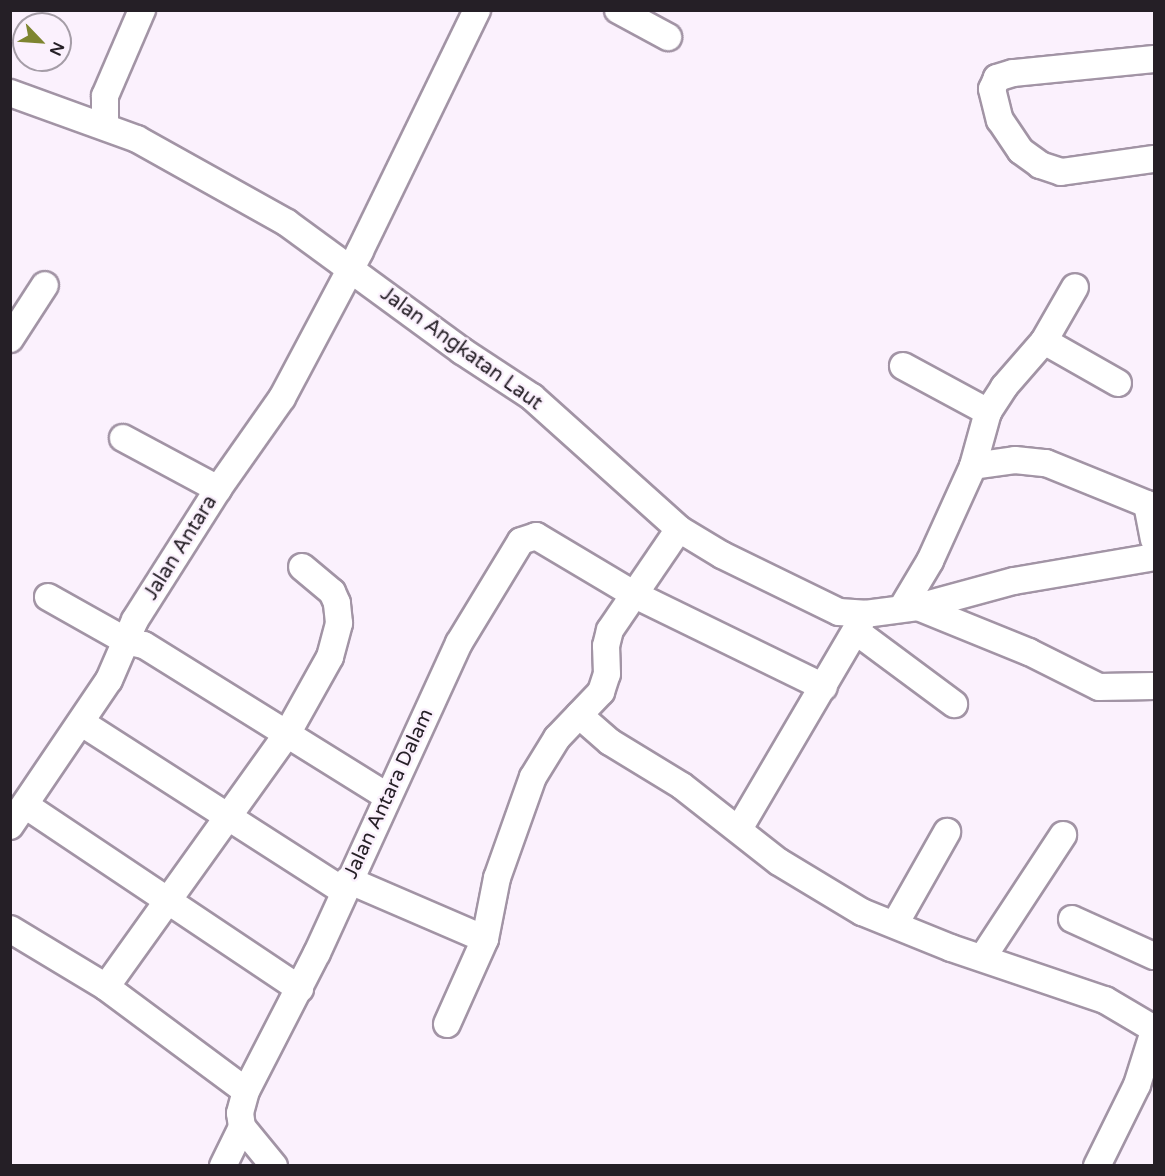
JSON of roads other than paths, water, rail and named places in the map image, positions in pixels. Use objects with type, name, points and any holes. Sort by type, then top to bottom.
[{"type":"street","points":[[105,125],[105,96],[142,10]]},
{"type":"street","name":"Jalan Antara","points":[[10,826],[82,723],[109,680],[126,641],[218,489],[282,398],[351,269],[477,10]]},
{"type":"street","points":[[618,10],[669,37]]},
{"type":"street","points":[[1155,59],[1013,73],[997,78],[992,89],[1000,120],[1021,151],[1040,165],[1061,172],[1155,159]]},
{"type":"street","name":"Jalan Angkatan Laut","points":[[10,93],[105,125],[200,172],[278,217],[462,351],[532,397],[679,530],[794,592],[861,623],[1014,581],[1155,558]]},
{"type":"street","points":[[10,339],[45,285]]},
{"type":"street","points":[[1076,287],[1044,341],[1004,387],[988,412],[973,465],[910,608],[1029,652],[1098,687],[1155,686]]},
{"type":"street","points":[[1044,341],[1118,383]]},
{"type":"street","points":[[903,366],[988,412]]},
{"type":"street","points":[[123,438],[218,489]]},
{"type":"street","points":[[973,465],[1015,460],[1056,467],[1147,504],[1155,539]]},
{"type":"street","points":[[447,1024],[485,939],[497,878],[533,777],[557,738],[601,692],[607,674],[606,646],[610,630],[679,530]]},
{"type":"street","name":"Jalan Antara Dalam","points":[[242,1127],[240,1113],[246,1091],[300,989],[459,643],[521,541],[536,536],[634,595],[824,687]]},
{"type":"street","points":[[106,987],[229,819],[287,734],[330,657],[339,623],[332,592],[302,567]]},
{"type":"street","points":[[48,597],[126,641],[144,645],[387,796]]},
{"type":"street","points":[[739,829],[861,623],[954,704]]},
{"type":"street","points":[[579,715],[610,742],[682,786],[813,884],[862,912],[1105,1000],[1155,1030],[1146,1090],[1097,1166]]},
{"type":"street","points":[[82,723],[229,819],[346,885],[485,939]]},
{"type":"street","points":[[25,805],[171,900],[300,989]]},
{"type":"street","points":[[895,924],[947,832]]},
{"type":"street","points":[[983,957],[1063,835]]},
{"type":"street","points":[[1072,919],[1155,956]]},
{"type":"street","points":[[10,929],[106,987],[246,1091]]},
{"type":"street","points":[[223,1166],[242,1127],[274,1166]]}]
